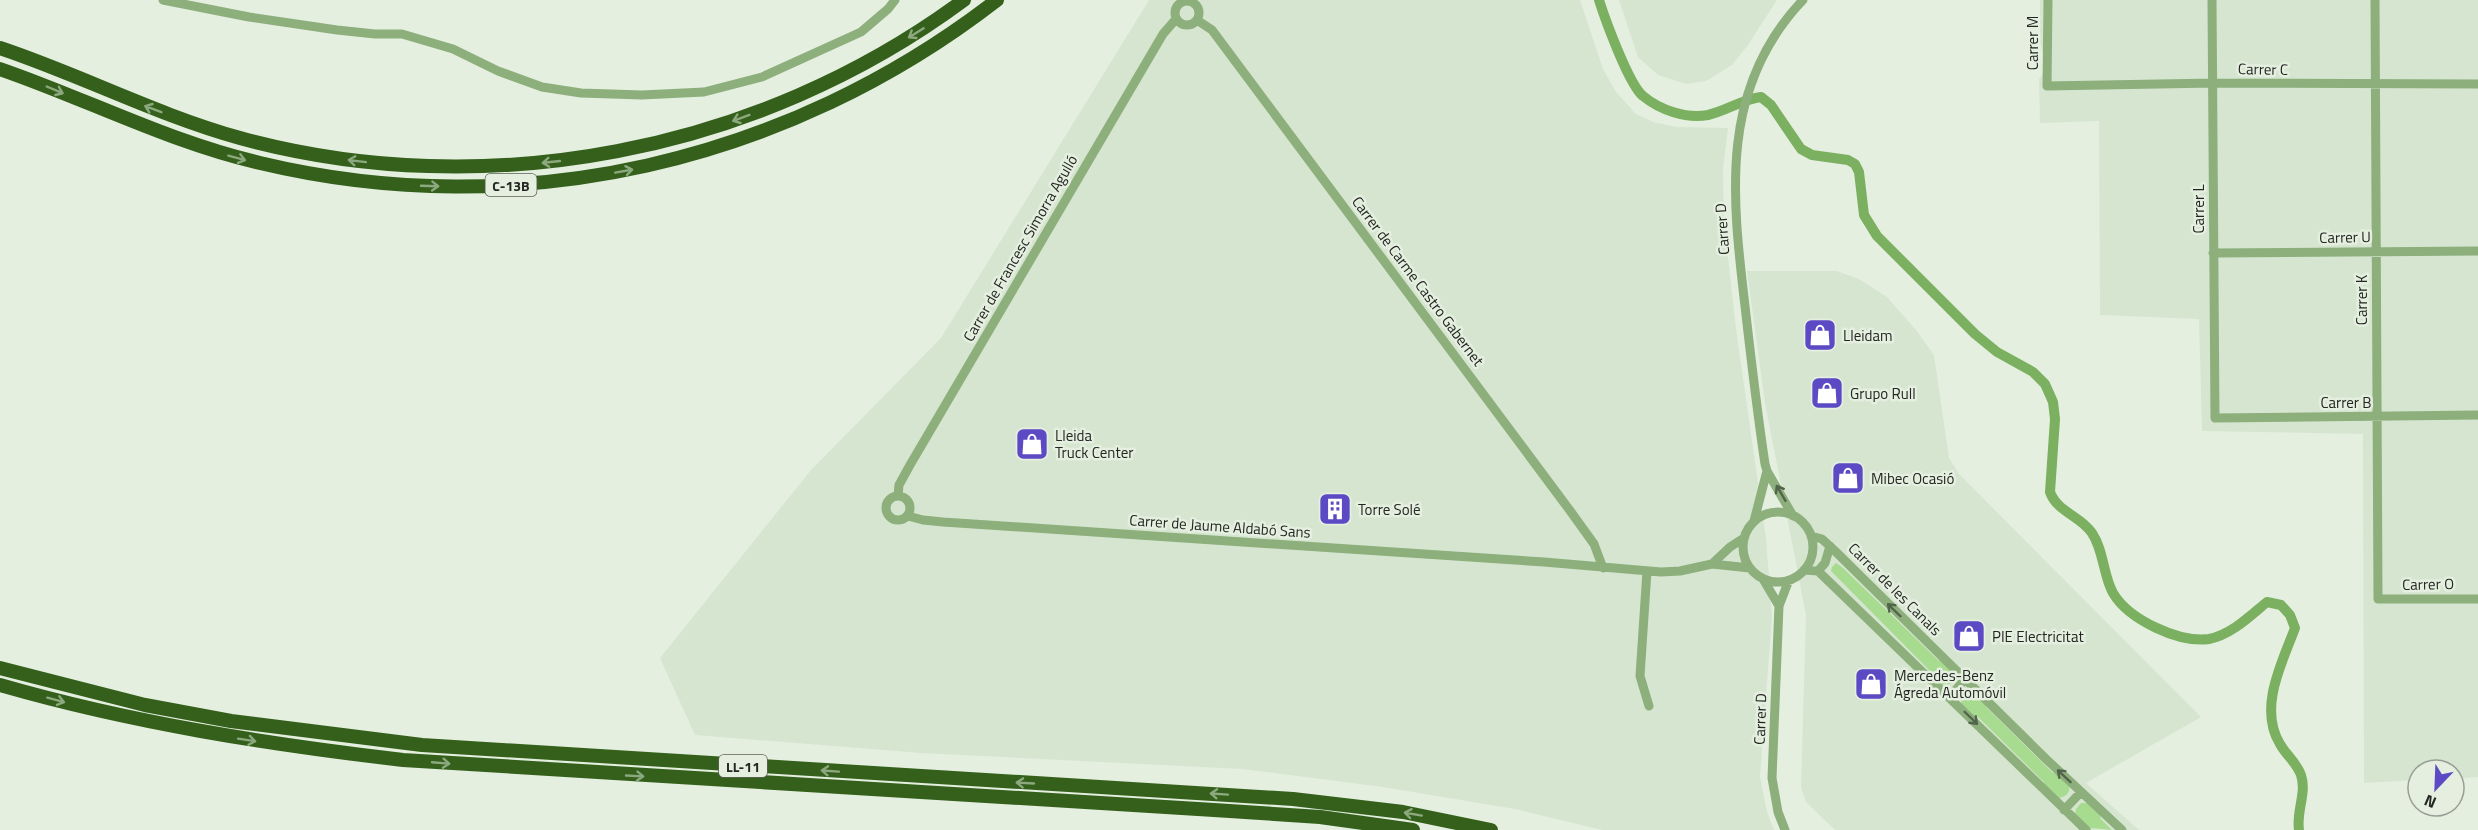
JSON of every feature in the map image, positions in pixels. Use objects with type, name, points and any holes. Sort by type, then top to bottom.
[{"type":"highway","name":"C-13B","points":[[0,48],[158,111],[243,139],[366,162],[434,166],[491,166],[594,156],[674,139],[735,120],[800,95],[868,62],[925,28],[964,0]]},
{"type":"highway","name":"C-13B","points":[[0,69],[161,134],[261,164],[323,176],[398,184],[444,186],[522,184],[592,176],[660,164],[763,132],[834,102],[880,79],[954,32],[997,0]]},
{"type":"highway","name":"LL-11","points":[[0,668],[145,705],[240,723],[352,738],[516,752],[1293,799],[1380,808],[1491,830]]},
{"type":"highway","name":"LL-11","points":[[0,685],[76,705],[182,728],[288,746],[403,760],[1320,817],[1413,830]]},
{"type":"street","points":[[163,0],[249,17],[337,30],[402,34],[453,49],[524,82],[561,92],[669,95],[721,89],[786,67],[861,32],[896,0]]},
{"type":"street","name":"Carrer D","points":[[1793,516],[1767,471],[1756,407],[1738,249],[1734,180],[1736,149],[1747,93],[1781,27],[1803,0]]},
{"type":"street","name":"Carrer M","points":[[2047,86],[2048,0]]},
{"type":"street","name":"Carrer L","points":[[2212,0],[2215,418]]},
{"type":"street","name":"Carrer K","points":[[2375,0],[2378,599]]},
{"type":"street","points":[[1185,1],[1196,5],[1199,12],[1197,20],[1188,26],[1181,24],[1176,19],[1176,8],[1185,1]]},
{"type":"street","name":"Carrer de Francesc Simorra Agulló","points":[[898,496],[899,485],[910,465],[1163,34],[1176,19]]},
{"type":"street","name":"Carrer de Carme Castro Gabernet","points":[[1197,20],[1212,30],[1571,512],[1594,544],[1603,568]]},
{"type":"street","name":"Carrer C","points":[[2047,86],[2214,83],[2478,84]]},
{"type":"street","name":"Carrer U","points":[[2213,253],[2478,251]]},
{"type":"street","name":"Carrer B","points":[[2215,418],[2478,415]]},
{"type":"street","name":"Carrer D","points":[[1754,522],[1767,471]]},
{"type":"street","points":[[898,496],[908,501],[911,508],[908,516],[898,520],[888,514],[888,502],[898,496]]},
{"type":"street","points":[[1712,564],[1730,547],[1744,538],[1760,517],[1773,513],[1793,516],[1802,522],[1811,536],[1811,557],[1804,570],[1789,580],[1763,579]]},
{"type":"street","name":"Carrer de Jaume Aldabó Sans","points":[[908,516],[943,522],[1544,562],[1647,571],[1672,572],[1712,564]]},
{"type":"street","name":"Carrer de les Canals","points":[[1811,536],[1822,539],[1830,546],[2122,830]]},
{"type":"street","points":[[1744,538],[1744,553],[1750,568],[1763,579],[1779,606]]},
{"type":"street","name":"Carrer de les Canals","points":[[1818,571],[1825,563],[1830,546]]},
{"type":"street","points":[[1712,564],[1750,568]]},
{"type":"street","points":[[1804,570],[1818,571],[2086,830]]},
{"type":"street","points":[[1647,571],[1640,676],[1649,706]]},
{"type":"street","name":"Carrer D","points":[[1785,830],[1778,812],[1772,778],[1779,606],[1789,580]]},
{"type":"street","name":"Carrer O","points":[[2378,599],[2478,599]]},
{"type":"street","points":[[1950,697],[1965,679]]},
{"type":"street","points":[[2064,810],[2081,792]]},
{"type":"shaded area","points":[[1149,0],[1580,0],[1603,69],[1616,92],[1636,114],[1653,122],[1677,127],[1728,128],[1723,169],[1724,221],[1736,329],[1766,538],[1772,616],[1760,776],[1767,812],[1774,830],[1602,830],[1515,809],[1383,787],[1242,769],[921,753],[695,735],[660,658],[811,470],[941,338]]},
{"type":"shaded area","points":[[1619,0],[1777,0],[1732,65],[1706,81],[1686,84],[1658,75],[1638,57]]},
{"type":"shaded area","points":[[2040,0],[2478,0],[2478,777],[2466,778],[2466,758],[2406,758],[2406,781],[2364,783],[2363,434],[2202,431],[2199,319],[2100,315],[2099,121],[2040,123],[2039,79],[2047,69],[2040,42]]},
{"type":"shaded area","points":[[1747,271],[1837,271],[1859,279],[1887,297],[1934,355],[1949,458],[1959,474],[2201,717],[2086,783],[2139,830],[1835,830],[1806,802],[1801,787],[1806,615],[1765,403]]},
{"type":"green space","points":[[1836,563],[1939,661],[1942,658],[1954,673],[1951,684],[1940,685],[1927,673],[1929,670],[1831,571]]},
{"type":"green space","points":[[1968,691],[1988,704],[1986,707],[2053,773],[2056,770],[2069,785],[2069,792],[2066,795],[2059,798],[2042,785],[2044,782],[1977,716],[1974,718],[1961,704],[1962,696]]},
{"type":"green space","points":[[2081,803],[2087,803],[2102,815],[2100,818],[2112,830],[2092,828],[2090,830],[2075,814]]},
{"type":"waterway","points":[[1599,0],[1631,79],[1643,96],[1650,101],[1674,112],[1700,116],[1761,97],[1771,105],[1801,149],[1812,155],[1848,160],[1855,164],[1859,172],[1864,215],[1877,236],[1975,334],[1997,352],[2033,372],[2045,384],[2053,402],[2055,419],[2050,492],[2053,499],[2063,509],[2082,522],[2092,533],[2099,547],[2107,579],[2120,603],[2156,628],[2197,639],[2209,639],[2225,634],[2267,602],[2281,605],[2290,615],[2295,628],[2274,686],[2271,716],[2280,744],[2297,767],[2303,782],[2299,830]]},
{"type":"place","name":"Lleidam","points":[[1820,335]]},
{"type":"place","name":"Grupo Rull","points":[[1827,393]]},
{"type":"place","name":"Lleida Truck Center","points":[[1032,444]]},
{"type":"place","name":"Mibec Ocasió","points":[[1848,478]]},
{"type":"place","name":"Torre Solé","points":[[1335,509]]},
{"type":"place","name":"PIE Electricitat","points":[[1969,636]]},
{"type":"place","name":"Mercedes-Benz Ágreda Automóvil","points":[[1871,684]]}]
